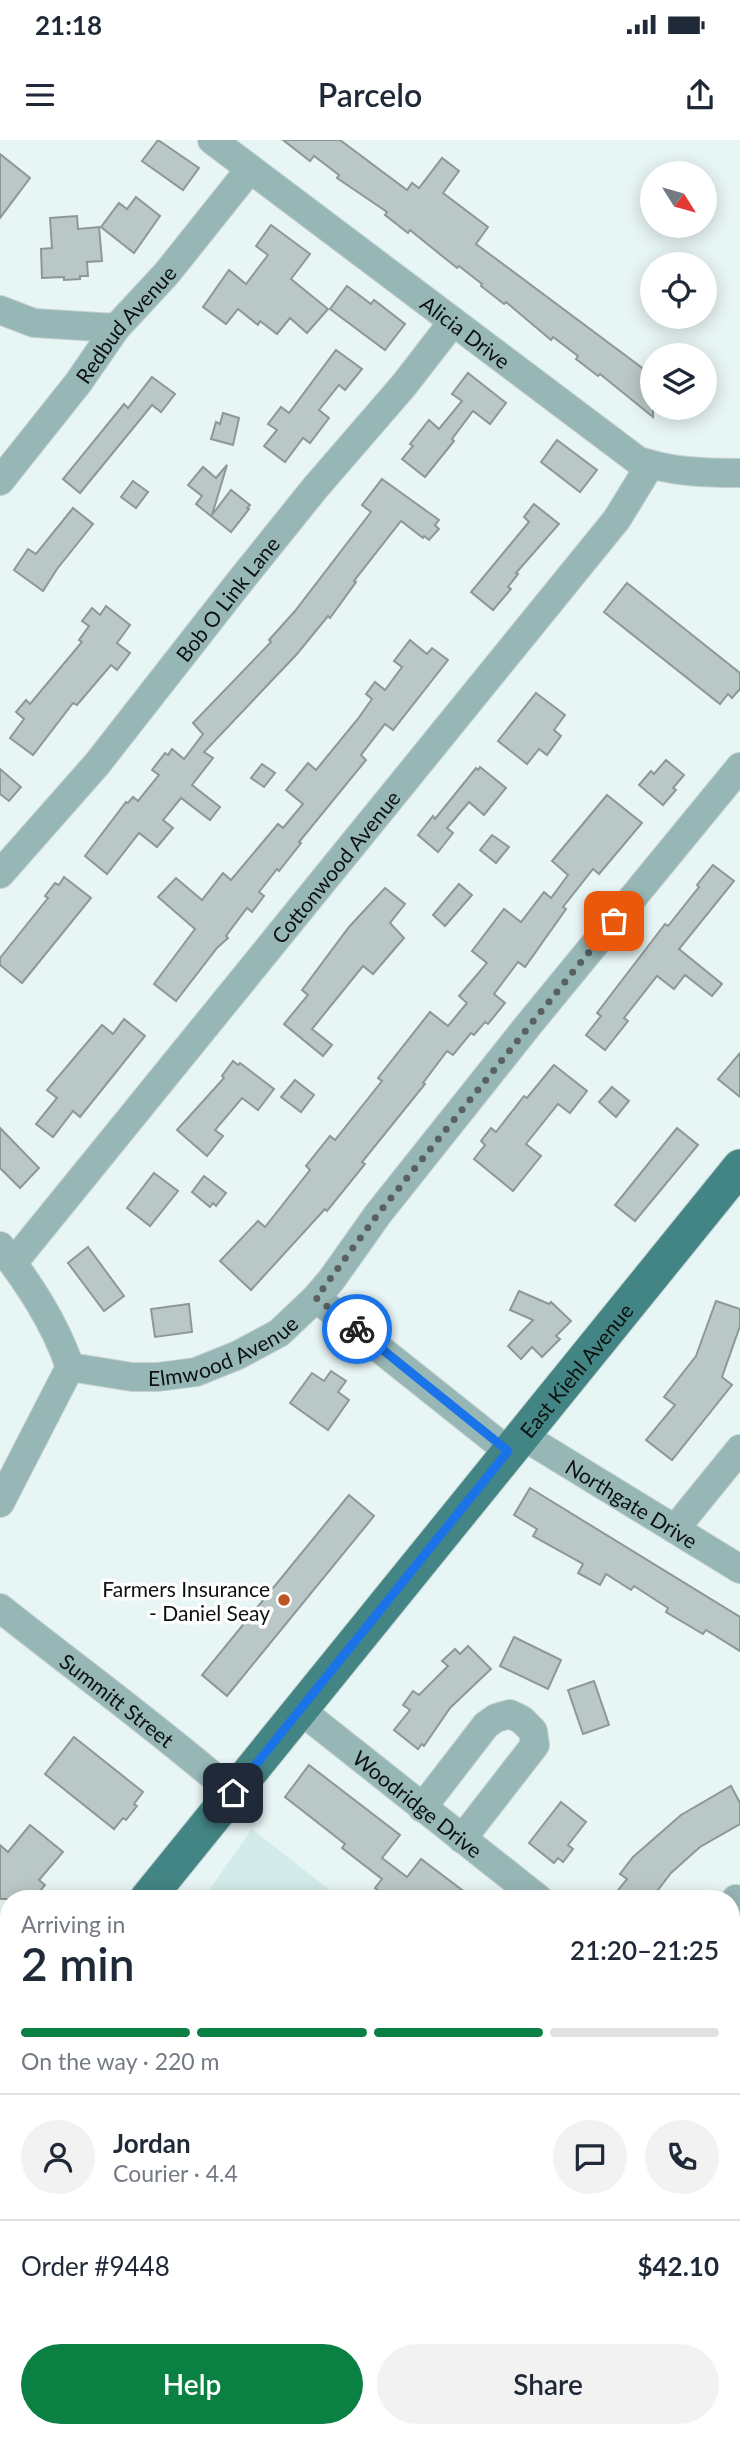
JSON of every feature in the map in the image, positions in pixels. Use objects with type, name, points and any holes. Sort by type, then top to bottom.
[{"type":"main road","name":"East Kiehl Avenue","points":[[154,1890],[740,1167]]},
{"type":"street","name":"Alicia Drive","points":[[212,140],[637,460],[650,465],[706,473],[740,473]]},
{"type":"street","name":"Redbud Avenue","points":[[0,481],[78,383],[116,328],[167,273],[250,169]]},
{"type":"street","points":[[0,310],[34,323],[116,328]]},
{"type":"street","name":"Bob O Link Lane","points":[[0,874],[97,764],[315,488],[404,385],[452,323]]},
{"type":"street","name":"Cottonwood Avenue","points":[[7,1255],[609,529],[650,465]]},
{"type":"street","name":"Elmwood Avenue","points":[[69,1367],[132,1377],[196,1373],[279,1333],[316,1298],[378,1214],[513,1044],[740,767]]},
{"type":"street","points":[[0,1503],[69,1367],[47,1312],[7,1255]]},
{"type":"street","name":"Northgate Drive","points":[[316,1298],[515,1444],[675,1529],[740,1569]]},
{"type":"street","points":[[675,1529],[740,1449]]},
{"type":"street","name":"Summitt Street","points":[[0,1608],[102,1690],[180,1747],[233,1793]]},
{"type":"street","name":"Woodridge Drive","points":[[299,1709],[527,1890]]},
{"type":"street","points":[[422,1808],[486,1725],[496,1718],[510,1714],[522,1720],[533,1731],[535,1745],[462,1839]]},
{"type":"shaded area","points":[[252,1829],[330,1890],[209,1890]]},
{"type":"building","points":[[158,140],[199,168],[183,190],[142,161]]},
{"type":"building","points":[[283,140],[340,140],[407,190],[412,183],[419,188],[442,158],[459,171],[443,193],[488,227],[476,244],[640,366],[640,406],[600,374],[598,376],[576,359],[578,356],[553,337],[551,340],[506,302],[504,304],[459,266],[457,268],[410,230],[408,233],[385,215],[387,212],[337,178],[339,175],[314,156],[310,161]]},
{"type":"building","points":[[0,154],[30,178],[0,218]]},
{"type":"building","points":[[136,197],[160,216],[134,253],[101,227],[119,203],[127,209]]},
{"type":"building","points":[[77,216],[78,229],[99,227],[102,261],[87,262],[88,276],[80,276],[80,279],[42,278],[41,249],[52,248],[50,218]]},
{"type":"building","points":[[271,225],[310,254],[291,279],[328,309],[307,333],[290,318],[277,334],[260,321],[258,325],[238,309],[226,324],[203,307],[229,270],[246,284],[268,255],[256,246]]},
{"type":"building","points":[[347,286],[371,304],[374,300],[405,324],[385,350],[330,309]]},
{"type":"building","points":[[336,350],[362,369],[345,390],[339,385],[319,410],[329,418],[310,443],[303,438],[285,462],[264,446],[277,430],[268,424],[281,407],[289,413]]},
{"type":"building","points":[[468,373],[506,403],[490,424],[473,411],[452,439],[454,441],[425,477],[402,459],[429,420],[439,429],[462,401],[452,394]]},
{"type":"building","points":[[152,377],[175,394],[161,412],[152,405],[80,493],[63,479],[124,404],[128,408]]},
{"type":"building","points":[[223,413],[239,418],[233,445],[211,439],[216,422],[220,424]]},
{"type":"building","points":[[557,440],[597,470],[580,492],[541,462]]},
{"type":"building","points":[[227,465],[212,515],[231,490],[250,505],[231,532],[196,504],[202,496],[188,485],[203,467],[216,478]]},
{"type":"building","points":[[382,479],[439,520],[435,525],[439,529],[429,540],[401,521],[354,581],[356,582],[330,618],[328,616],[297,654],[204,752],[213,758],[192,785],[220,807],[210,820],[181,798],[163,820],[173,828],[157,847],[139,833],[107,874],[85,856],[126,802],[133,797],[138,801],[159,775],[152,770],[165,753],[168,755],[172,749],[184,759],[203,734],[193,723],[271,642],[269,640],[295,611],[371,512],[362,505]]},
{"type":"building","points":[[133,481],[148,492],[136,508],[121,497]]},
{"type":"building","points":[[534,504],[559,524],[516,573],[518,574],[508,587],[511,589],[493,610],[471,592],[529,522],[524,517]]},
{"type":"building","points":[[73,508],[93,524],[43,591],[14,570],[28,549],[36,554]]},
{"type":"building","points":[[627,583],[740,673],[740,689],[732,698],[728,694],[720,704],[604,612]]},
{"type":"building","points":[[106,606],[130,625],[117,643],[130,653],[117,670],[111,665],[77,705],[73,703],[33,755],[10,738],[24,719],[16,712],[26,700],[30,704],[82,642],[79,640],[89,626],[82,621],[92,608],[100,615]]},
{"type":"building","points":[[410,640],[427,654],[432,648],[448,660],[393,730],[385,724],[361,755],[366,760],[299,842],[301,843],[279,871],[277,869],[259,892],[264,896],[252,912],[247,908],[226,936],[228,938],[217,948],[176,1001],[154,984],[195,929],[158,897],[176,878],[202,900],[223,873],[231,880],[278,824],[283,828],[303,804],[286,790],[308,763],[316,770],[372,699],[366,694],[375,682],[385,690],[402,667],[394,661]]},
{"type":"building","points":[[536,693],[565,715],[554,730],[561,736],[547,755],[539,749],[527,764],[498,741]]},
{"type":"building","points":[[666,760],[684,775],[663,805],[639,785],[651,771],[654,774]]},
{"type":"building","points":[[262,764],[275,773],[264,787],[251,778]]},
{"type":"building","points":[[480,767],[506,788],[484,815],[469,802],[447,828],[453,833],[438,852],[418,835],[433,816],[435,819],[476,768],[478,770]]},
{"type":"building","points":[[0,769],[21,787],[9,801],[0,794]]},
{"type":"building","points":[[607,795],[642,823],[599,874],[593,869],[563,907],[566,909],[525,967],[518,962],[494,994],[505,1003],[488,1024],[485,1022],[474,1035],[471,1033],[453,1055],[447,1051],[423,1083],[425,1084],[362,1162],[365,1164],[327,1211],[325,1209],[251,1290],[220,1261],[258,1221],[265,1227],[310,1170],[306,1166],[330,1136],[335,1140],[382,1081],[378,1078],[430,1012],[448,1026],[467,1003],[459,996],[487,963],[472,951],[504,909],[521,922],[544,892],[551,898],[568,875],[552,861]]},
{"type":"building","points":[[492,835],[509,847],[496,863],[480,850]]},
{"type":"building","points":[[713,865],[734,881],[679,949],[722,984],[712,996],[685,975],[674,989],[657,976],[624,1018],[628,1021],[605,1050],[586,1035],[601,1016],[597,1013],[665,924],[668,926],[699,887],[697,885]]},
{"type":"building","points":[[64,877],[91,898],[22,983],[0,965],[0,958],[48,898],[45,896],[55,883],[59,885]]},
{"type":"building","points":[[459,884],[472,895],[445,926],[433,915]]},
{"type":"building","points":[[385,888],[405,904],[390,923],[404,938],[373,974],[363,966],[312,1029],[332,1045],[323,1056],[284,1024],[308,995],[302,990],[349,927]]},
{"type":"building","points":[[124,1019],[145,1036],[80,1117],[73,1111],[53,1137],[36,1124],[57,1098],[47,1090],[102,1025],[113,1034]]},
{"type":"building","points":[[740,1053],[740,1097],[718,1079]]},
{"type":"building","points":[[233,1061],[238,1065],[240,1063],[274,1089],[258,1110],[242,1098],[215,1130],[223,1136],[207,1156],[177,1130],[224,1078],[222,1076]]},
{"type":"building","points":[[554,1065],[587,1091],[570,1113],[558,1104],[526,1144],[541,1156],[513,1191],[474,1159],[485,1145],[481,1141],[491,1128],[496,1132],[524,1096],[527,1098]]},
{"type":"building","points":[[295,1080],[314,1095],[301,1112],[281,1097]]},
{"type":"building","points":[[612,1087],[629,1101],[616,1117],[599,1102]]},
{"type":"building","points":[[0,1128],[39,1168],[20,1188],[0,1168]]},
{"type":"building","points":[[677,1128],[698,1145],[635,1221],[615,1205]]},
{"type":"building","points":[[154,1173],[178,1191],[150,1226],[127,1208]]},
{"type":"building","points":[[204,1176],[226,1193],[216,1206],[213,1203],[210,1207],[192,1192]]},
{"type":"building","points":[[88,1247],[124,1296],[104,1311],[68,1263]]},
{"type":"building","points":[[519,1291],[549,1304],[551,1302],[571,1321],[556,1336],[560,1339],[542,1357],[532,1347],[521,1359],[508,1346],[533,1320],[510,1310]]},
{"type":"building","points":[[716,1301],[740,1309],[740,1326],[722,1377],[732,1385],[672,1460],[646,1440],[675,1405],[664,1397],[696,1356]]},
{"type":"building","points":[[189,1304],[192,1332],[155,1337],[151,1309]]},
{"type":"building","points":[[331,1371],[346,1381],[338,1392],[349,1400],[328,1430],[290,1403],[312,1373],[324,1381]]},
{"type":"building","points":[[530,1488],[740,1617],[740,1651],[706,1630],[703,1634],[666,1612],[668,1608],[634,1586],[631,1590],[606,1574],[600,1585],[578,1573],[583,1564],[533,1536],[537,1529],[514,1515]]},
{"type":"building","points":[[349,1495],[374,1516],[227,1696],[202,1675]]},
{"type":"building","points":[[514,1637],[561,1660],[548,1689],[500,1666]]},
{"type":"building","points":[[468,1646],[491,1669],[450,1708],[424,1746],[422,1744],[418,1749],[394,1730],[410,1710],[403,1705],[413,1691],[419,1695],[448,1666],[442,1661],[455,1649],[460,1654]]},
{"type":"building","points":[[594,1681],[609,1725],[583,1734],[568,1690]]},
{"type":"building","points":[[74,1737],[143,1792],[134,1804],[137,1806],[126,1820],[123,1818],[114,1829],[45,1774]]},
{"type":"building","points":[[309,1765],[400,1835],[382,1858],[407,1877],[421,1859],[462,1890],[378,1890],[375,1888],[382,1879],[342,1848],[345,1844],[285,1797]]},
{"type":"building","points":[[731,1786],[740,1803],[740,1824],[700,1847],[671,1873],[658,1890],[618,1890],[627,1879],[620,1874],[633,1857],[681,1815]]},
{"type":"building","points":[[561,1802],[586,1822],[568,1845],[573,1849],[563,1862],[558,1858],[554,1863],[529,1843]]},
{"type":"building","points":[[30,1825],[63,1852],[39,1880],[45,1885],[41,1890],[0,1890],[0,1845],[8,1852]]},
{"type":"way so far","points":[[357,1329],[316,1298],[378,1214],[614,921]]},
{"type":"place","name":"Farmers Insurance - Daniel Seay","points":[[284,1600]]},
{"type":"route","points":[[233,1793],[508,1451],[357,1329]]}]
